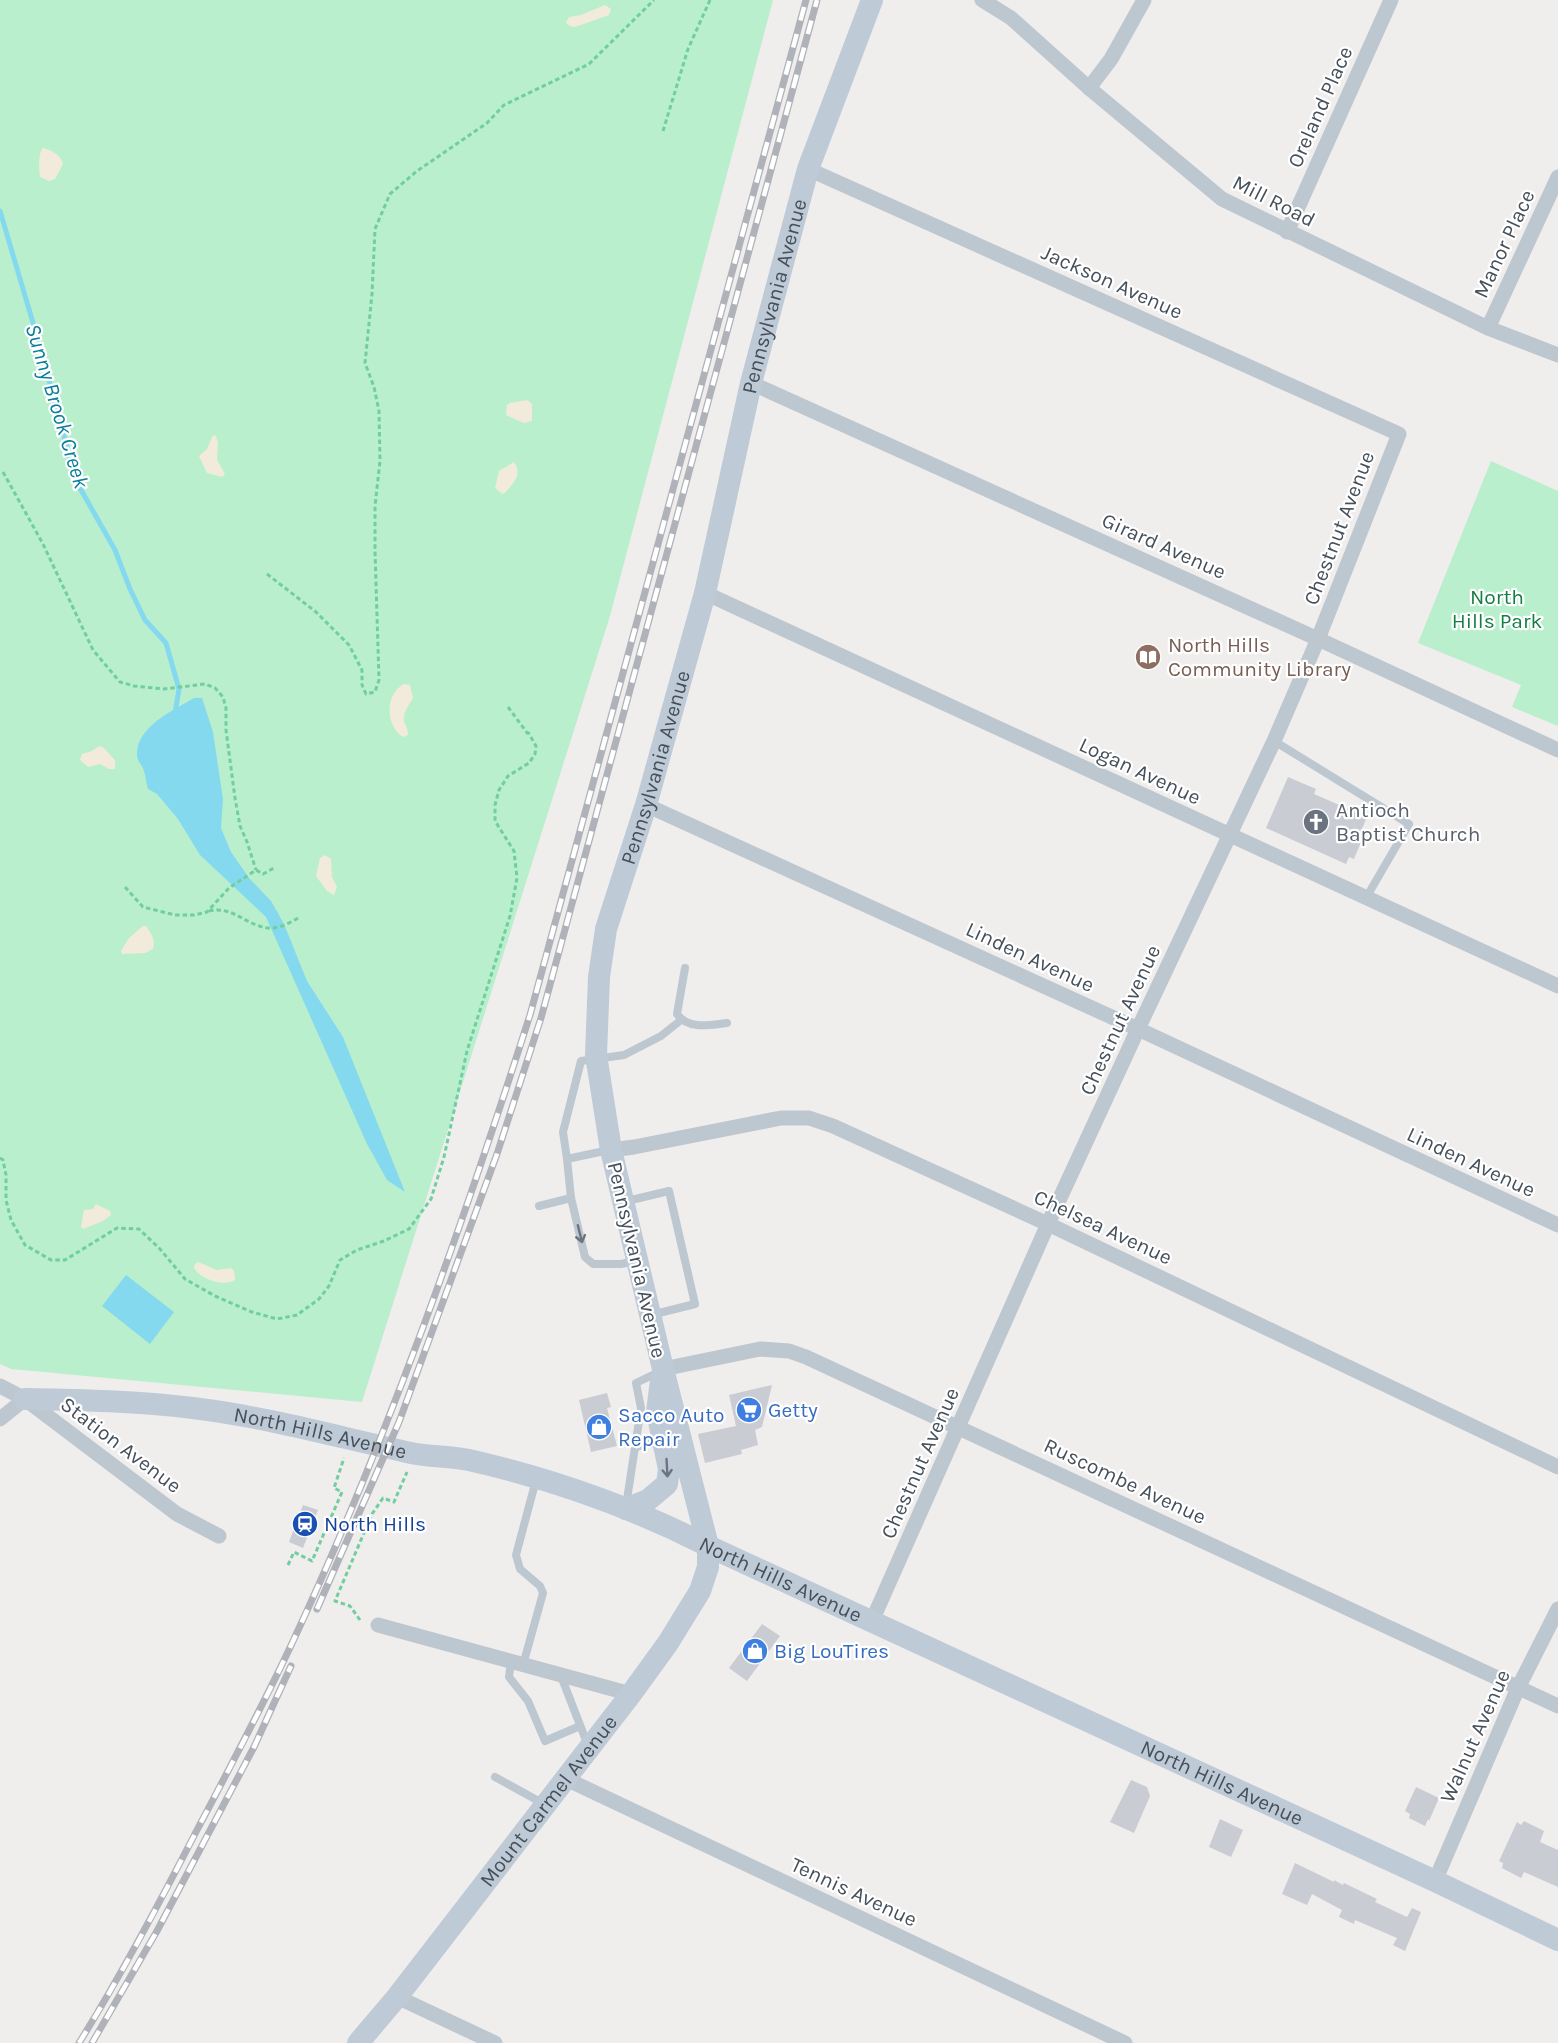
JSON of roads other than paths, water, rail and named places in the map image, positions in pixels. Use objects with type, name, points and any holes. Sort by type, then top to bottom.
[{"type":"main road","name":"Pennsylvania Avenue","points":[[708,1546],[636,1260],[611,1150],[597,1059],[599,977],[606,929],[646,805],[705,593],[751,383],[808,168],[872,0]]},
{"type":"main road","points":[[626,1509],[648,1500],[667,1484],[669,1469],[657,1412],[663,1370]]},
{"type":"main road","name":"North Hills Avenue","points":[[26,1399],[195,1408],[271,1421],[414,1453],[466,1459],[537,1476],[674,1529],[1558,1940]]},
{"type":"main road","name":"Mount Carmel Avenue","points":[[358,2043],[398,1997],[668,1643],[700,1591],[708,1567],[708,1546]]},
{"type":"street","name":"Mill Road","points":[[982,0],[1011,18],[1089,88],[1222,199],[1488,328],[1558,355]]},
{"type":"street","points":[[1089,88],[1112,59],[1144,0]]},
{"type":"street","name":"Oreland Place","points":[[1287,232],[1391,0]]},
{"type":"street","name":"Jackson Avenue","points":[[808,168],[1399,434]]},
{"type":"street","name":"Manor Place","points":[[1488,328],[1558,177]]},
{"type":"street","name":"Girard Avenue","points":[[751,383],[1558,750]]},
{"type":"street","name":"Chestnut Avenue","points":[[872,1620],[960,1427],[1048,1224],[1274,741],[1318,639],[1399,434]]},
{"type":"street","name":"Logan Avenue","points":[[705,593],[1558,986]]},
{"type":"street","name":"Linden Avenue","points":[[646,805],[1138,1029],[1558,1226]]},
{"type":"street","name":"Chelsea Avenue","points":[[611,1150],[782,1118],[809,1118],[833,1126],[1048,1224],[1558,1467]]},
{"type":"street","name":"Ruscombe Avenue","points":[[663,1370],[760,1349],[789,1351],[806,1357],[1558,1706]]},
{"type":"street","name":"Station Avenue","points":[[0,1386],[26,1399],[177,1514],[219,1536]]},
{"type":"street","points":[[0,1419],[26,1399]]},
{"type":"street","name":"Walnut Avenue","points":[[1435,1881],[1518,1688],[1558,1610]]},
{"type":"street","points":[[378,1625],[631,1694]]},
{"type":"street","name":"Tennis Avenue","points":[[566,1779],[1125,2043]]},
{"type":"street","points":[[398,1997],[495,2043]]},
{"type":"lane","points":[[1274,741],[1409,824],[1366,898]]},
{"type":"lane","points":[[685,968],[677,1014],[681,1020],[699,1026],[727,1023]]},
{"type":"lane","points":[[636,1260],[621,1264],[593,1264],[585,1257],[571,1198],[563,1132],[581,1061],[624,1054],[661,1036],[681,1020]]},
{"type":"lane","points":[[567,1160],[611,1150]]},
{"type":"lane","points":[[623,1202],[669,1191],[695,1304],[650,1315]]},
{"type":"lane","points":[[539,1206],[571,1198]]},
{"type":"lane","points":[[626,1509],[641,1408],[636,1383],[663,1370]]},
{"type":"lane","points":[[635,1446],[663,1441]]},
{"type":"lane","points":[[537,1476],[516,1555],[520,1569],[540,1587],[543,1593],[517,1663],[508,1677],[528,1701],[545,1741],[580,1726]]},
{"type":"lane","points":[[560,1675],[589,1749]]},
{"type":"lane","points":[[495,1777],[546,1805]]},
{"type":"water","points":[[194,698],[202,698],[213,732],[223,799],[221,828],[231,852],[249,878],[271,901],[284,924],[307,981],[343,1037],[405,1192],[387,1180],[367,1144],[266,917],[200,855],[178,819],[157,794],[148,789],[144,771],[137,757],[143,735],[158,720]]},
{"type":"water","points":[[126,1275],[174,1312],[150,1344],[102,1306]]},
{"type":"waterway","name":"Sunny Brook Creek","points":[[0,211],[41,350],[76,481],[115,550],[145,620],[166,643],[179,689],[175,713]]},
{"type":"railway","points":[[79,2043],[155,1911],[247,1735],[294,1639],[392,1409],[478,1174],[530,1015],[806,0]]},
{"type":"railway","points":[[317,1609],[399,1422],[497,1154],[541,1018],[817,0]]},
{"type":"railway","points":[[92,2043],[157,1931],[254,1747],[291,1666]]},
{"type":"place","name":"North Hills Community Library","points":[[1148,657]]},
{"type":"place","name":"Antioch Baptist Church","points":[[1316,822]]},
{"type":"place","name":"Getty","points":[[749,1410]]},
{"type":"place","name":"Sacco Auto Repair","points":[[599,1427]]},
{"type":"place","name":"North Hills","points":[[305,1524]]},
{"type":"place","name":"Big LouTires","points":[[755,1651]]},
{"type":"park label","name":"North Hills Park","points":[[1497,609]]}]
